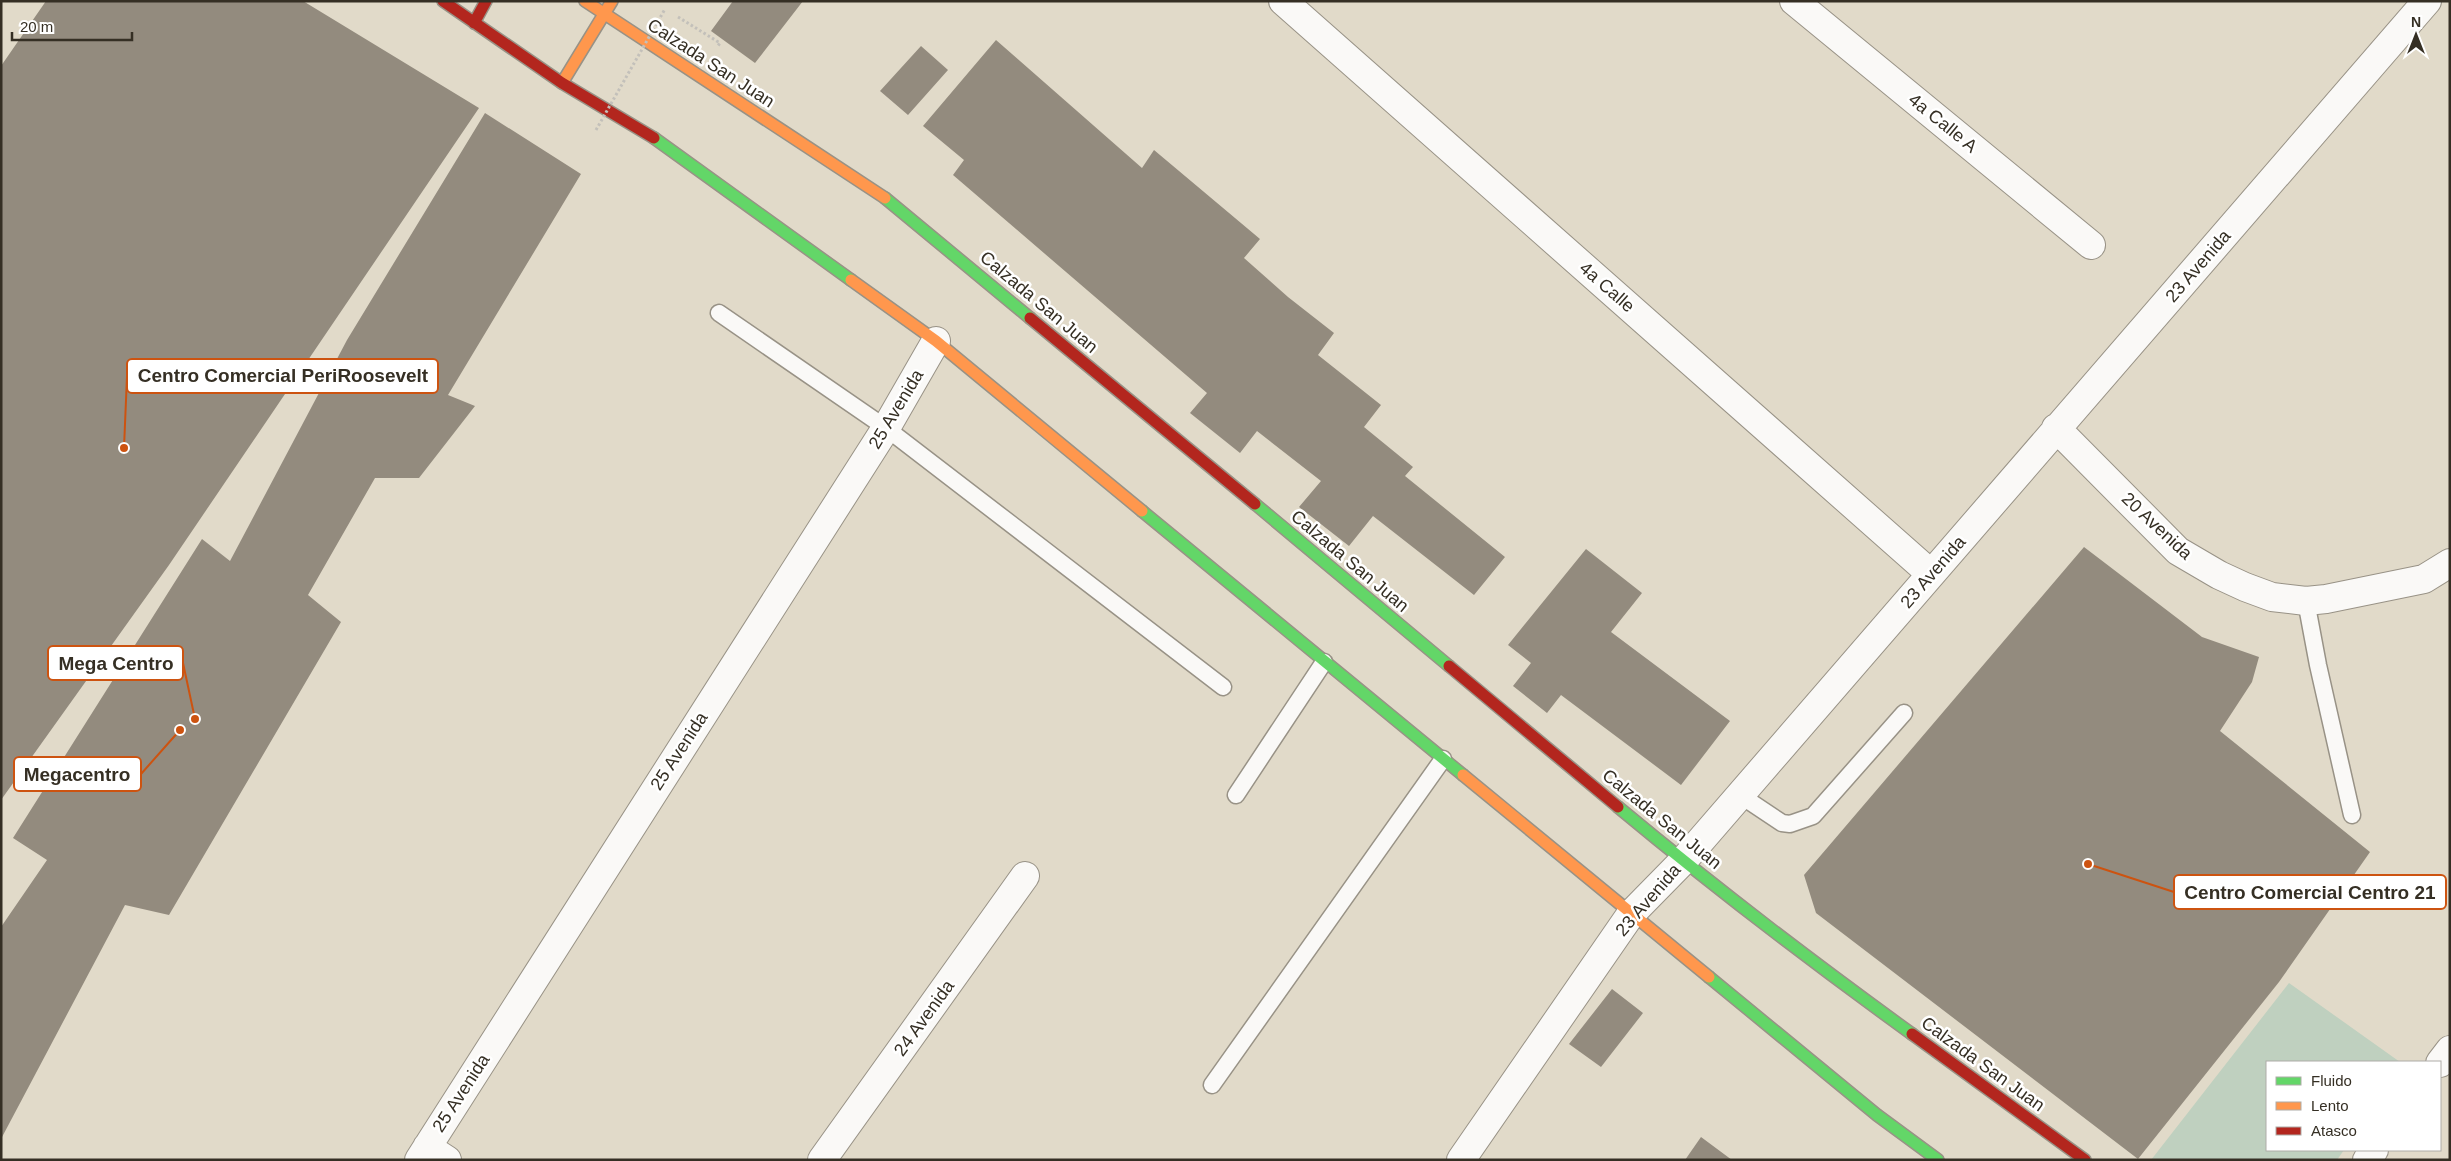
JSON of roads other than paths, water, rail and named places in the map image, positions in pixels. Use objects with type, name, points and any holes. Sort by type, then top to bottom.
[{"type":"main road","points":[[443,1],[562,83],[666,146],[936,341],[1876,1115],[1938,1160]]},
{"type":"main road","points":[[474,23],[486,1]]},
{"type":"main road","name":"Calzada San Juan","points":[[585,1],[891,202],[1683,861],[1828,973],[2085,1160]]},
{"type":"main road","points":[[562,83],[612,1]]},
{"type":"street","name":"4a Calle","points":[[1283,1],[1930,573]]},
{"type":"street","name":"4a Calle A","points":[[1794,1],[2091,245]]},
{"type":"street","name":"23 Avenida","points":[[1461,1160],[1631,914],[1683,861],[1930,573],[2427,1]]},
{"type":"street","name":"25 Avenida","points":[[431,1155],[886,428],[936,341]]},
{"type":"street","name":"20 Avenida","points":[[2056,428],[2186,556],[2244,587],[2272,597],[2306,601],[2345,596],[2424,579],[2450,563]]},
{"type":"street","name":"24 Avenida","points":[[822,1160],[1026,876]]},
{"type":"street","points":[[2441,1062],[2450,1050]]},
{"type":"lane","points":[[719,313],[886,428],[1223,687]]},
{"type":"lane","points":[[2306,601],[2318,665],[2352,815]]},
{"type":"lane","points":[[1236,795],[1324,662]]},
{"type":"lane","points":[[1740,795],[1782,823],[1790,824],[1813,816],[1904,713]]},
{"type":"lane","points":[[1212,1085],[1418,798],[1443,759]]},
{"type":"place","name":"Centro Comercial PeriRoosevelt","points":[[124,448]]},
{"type":"place","name":"Mega Centro","points":[[195,719]]},
{"type":"place","name":"Megacentro","points":[[180,730]]},
{"type":"place","name":"Centro Comercial Centro 21","points":[[2088,864]]}]
